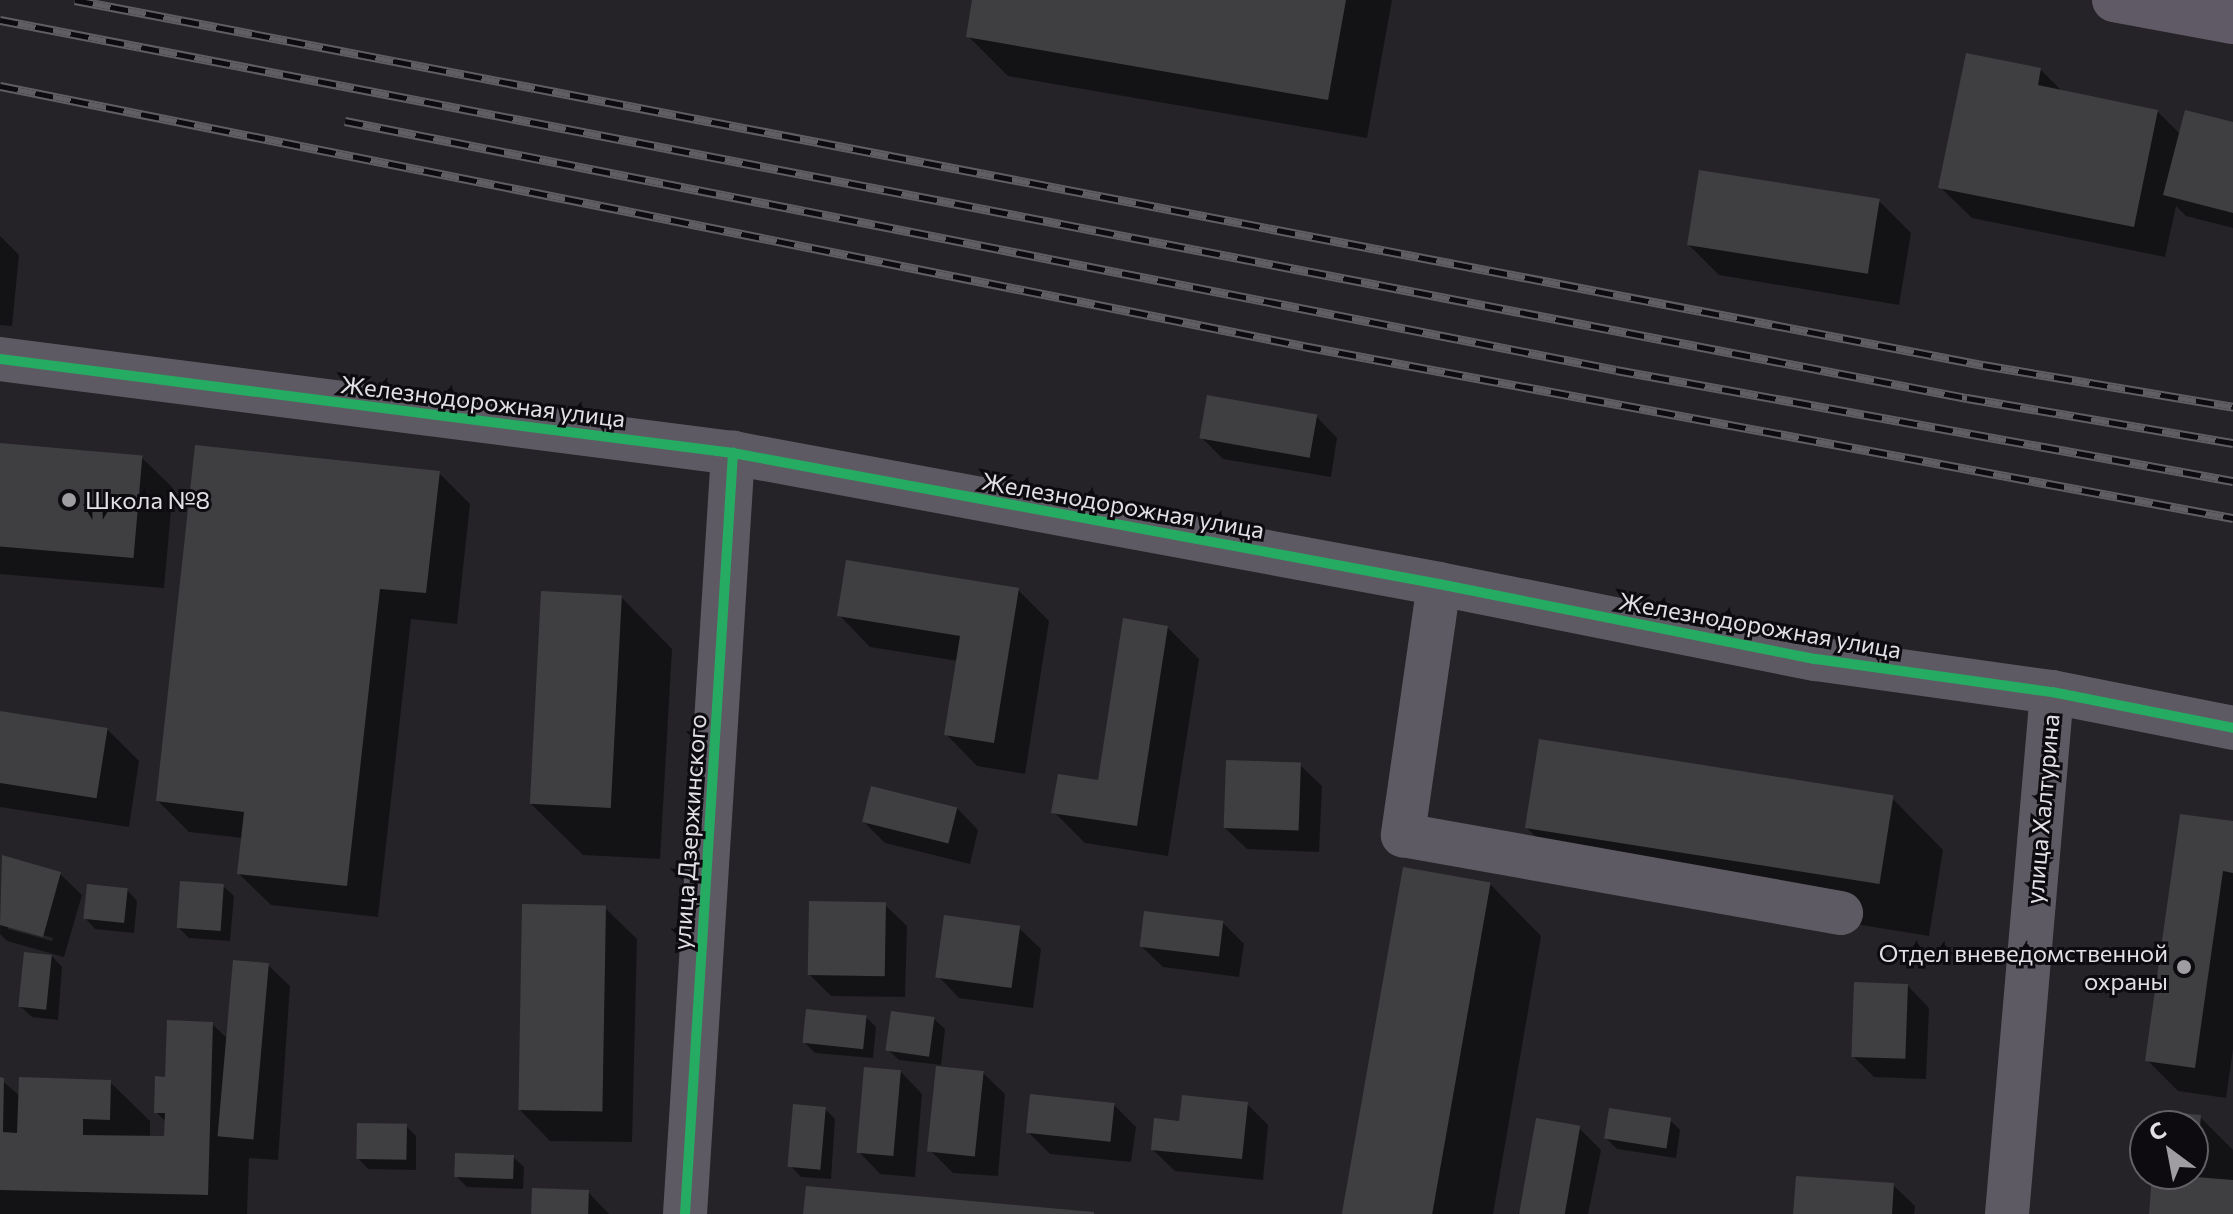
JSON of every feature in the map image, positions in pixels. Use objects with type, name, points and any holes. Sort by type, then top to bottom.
[{"type":"main road","points":[[2114,0],[2233,22]]},
{"type":"street","name":"Железнодорожная улица","points":[[0,359],[733,453],[1439,584],[1816,659],[2052,692],[2233,728]]},
{"type":"street","name":"улица Дзержинского","points":[[685,1214],[733,453]]},
{"type":"street","points":[[1439,584],[1403,835],[1841,913]]},
{"type":"street","name":"улица Халтурина","points":[[2007,1214],[2052,692]]},
{"type":"building","points":[[972,0],[1346,0],[1328,100],[966,37]]},
{"type":"building","points":[[1966,53],[2041,68],[2038,85],[2158,110],[2134,227],[1938,188]]},
{"type":"building","points":[[2185,110],[2233,122],[2233,213],[2163,195]]},
{"type":"building","points":[[1699,170],[1880,199],[1868,274],[1687,245]]},
{"type":"building","points":[[1207,395],[1317,414],[1310,458],[1199,438]]},
{"type":"building","name":"Школа №8","points":[[0,443],[142,455],[133,558],[0,546]]},
{"type":"building","points":[[195,445],[440,471],[426,593],[380,589],[347,886],[237,874],[244,812],[156,801]]},
{"type":"building","points":[[846,560],[1019,588],[994,743],[944,735],[960,636],[837,616]]},
{"type":"building","points":[[541,591],[622,595],[611,808],[530,804]]},
{"type":"building","points":[[1123,618],[1168,626],[1137,826],[1051,813],[1058,774],[1098,780]]},
{"type":"building","points":[[0,711],[108,728],[97,798],[0,783]]},
{"type":"building","points":[[1539,739],[1894,795],[1880,884],[1525,828]]},
{"type":"building","points":[[1226,760],[1301,763],[1299,831],[1224,828]]},
{"type":"building","points":[[871,786],[957,808],[948,843],[862,822]]},
{"type":"building","name":"Отдел вневедомственной охраны","points":[[2180,814],[2233,821],[2233,873],[2223,871],[2195,1068],[2145,1061]]},
{"type":"building","points":[[2,855],[61,872],[43,937],[0,925]]},
{"type":"building","points":[[1403,867],[1491,882],[1432,1214],[1342,1214]]},
{"type":"building","points":[[180,881],[224,884],[221,931],[177,928]]},
{"type":"building","points":[[87,884],[128,888],[124,923],[83,919]]},
{"type":"building","points":[[809,901],[886,902],[885,976],[808,975]]},
{"type":"building","points":[[522,904],[606,905],[602,1111],[518,1110]]},
{"type":"building","points":[[1144,911],[1223,921],[1219,956],[1140,947]]},
{"type":"building","points":[[944,915],[1020,926],[1011,988],[935,977]]},
{"type":"building","points":[[24,952],[52,955],[46,1010],[18,1007]]},
{"type":"building","points":[[233,960],[269,963],[253,1139],[218,1136]]},
{"type":"building","points":[[1854,982],[1908,984],[1905,1059],[1851,1057]]},
{"type":"building","points":[[806,1009],[867,1015],[863,1049],[802,1043]]},
{"type":"building","points":[[891,1011],[935,1017],[929,1057],[885,1051]]},
{"type":"building","points":[[167,1020],[213,1022],[208,1195],[0,1190],[0,1077],[4,1078],[3,1132],[17,1133],[19,1077],[111,1080],[110,1120],[83,1119],[83,1135],[164,1136],[165,1113],[154,1113],[155,1076],[165,1077]]},
{"type":"building","points":[[936,1066],[984,1071],[975,1157],[927,1152]]},
{"type":"building","points":[[864,1067],[901,1070],[893,1156],[857,1153]]},
{"type":"building","points":[[1030,1094],[1115,1103],[1110,1142],[1026,1133]]},
{"type":"building","points":[[1182,1095],[1248,1102],[1242,1159],[1151,1150],[1154,1118],[1179,1121]]},
{"type":"building","points":[[793,1104],[826,1107],[820,1170],[788,1167]]},
{"type":"building","points":[[1609,1108],[1671,1118],[1666,1148],[1604,1139]]},
{"type":"building","points":[[1536,1118],[1580,1126],[1565,1214],[1519,1214]]},
{"type":"building","points":[[357,1123],[407,1124],[406,1160],[356,1159]]},
{"type":"building","points":[[455,1153],[514,1155],[513,1179],[454,1177]]},
{"type":"building","points":[[1796,1176],[1894,1183],[1892,1214],[1793,1214]]},
{"type":"building","points":[[2209,1178],[2233,1180],[2233,1214],[2149,1214],[2151,1190],[2209,1190]]},
{"type":"building","points":[[806,1186],[1094,1212],[1094,1214],[803,1214]]},
{"type":"building","points":[[532,1188],[589,1190],[588,1214],[531,1214]]},
{"type":"railway","points":[[75,0],[1983,365],[2233,407]]},
{"type":"railway","points":[[0,20],[1967,398],[2233,443]]},
{"type":"railway","points":[[0,86],[1303,346],[2233,518]]},
{"type":"railway","points":[[345,121],[1616,370],[2233,481]]},
{"type":"cycle path","points":[[0,359],[733,453],[1439,584],[1816,659],[2052,692],[2233,728]]},
{"type":"cycle path","points":[[685,1214],[733,453]]},
{"type":"place","name":"Школа №8","points":[[69,500]]},
{"type":"place","name":"Отдел вневедомственной охраны","points":[[2184,967]]}]
